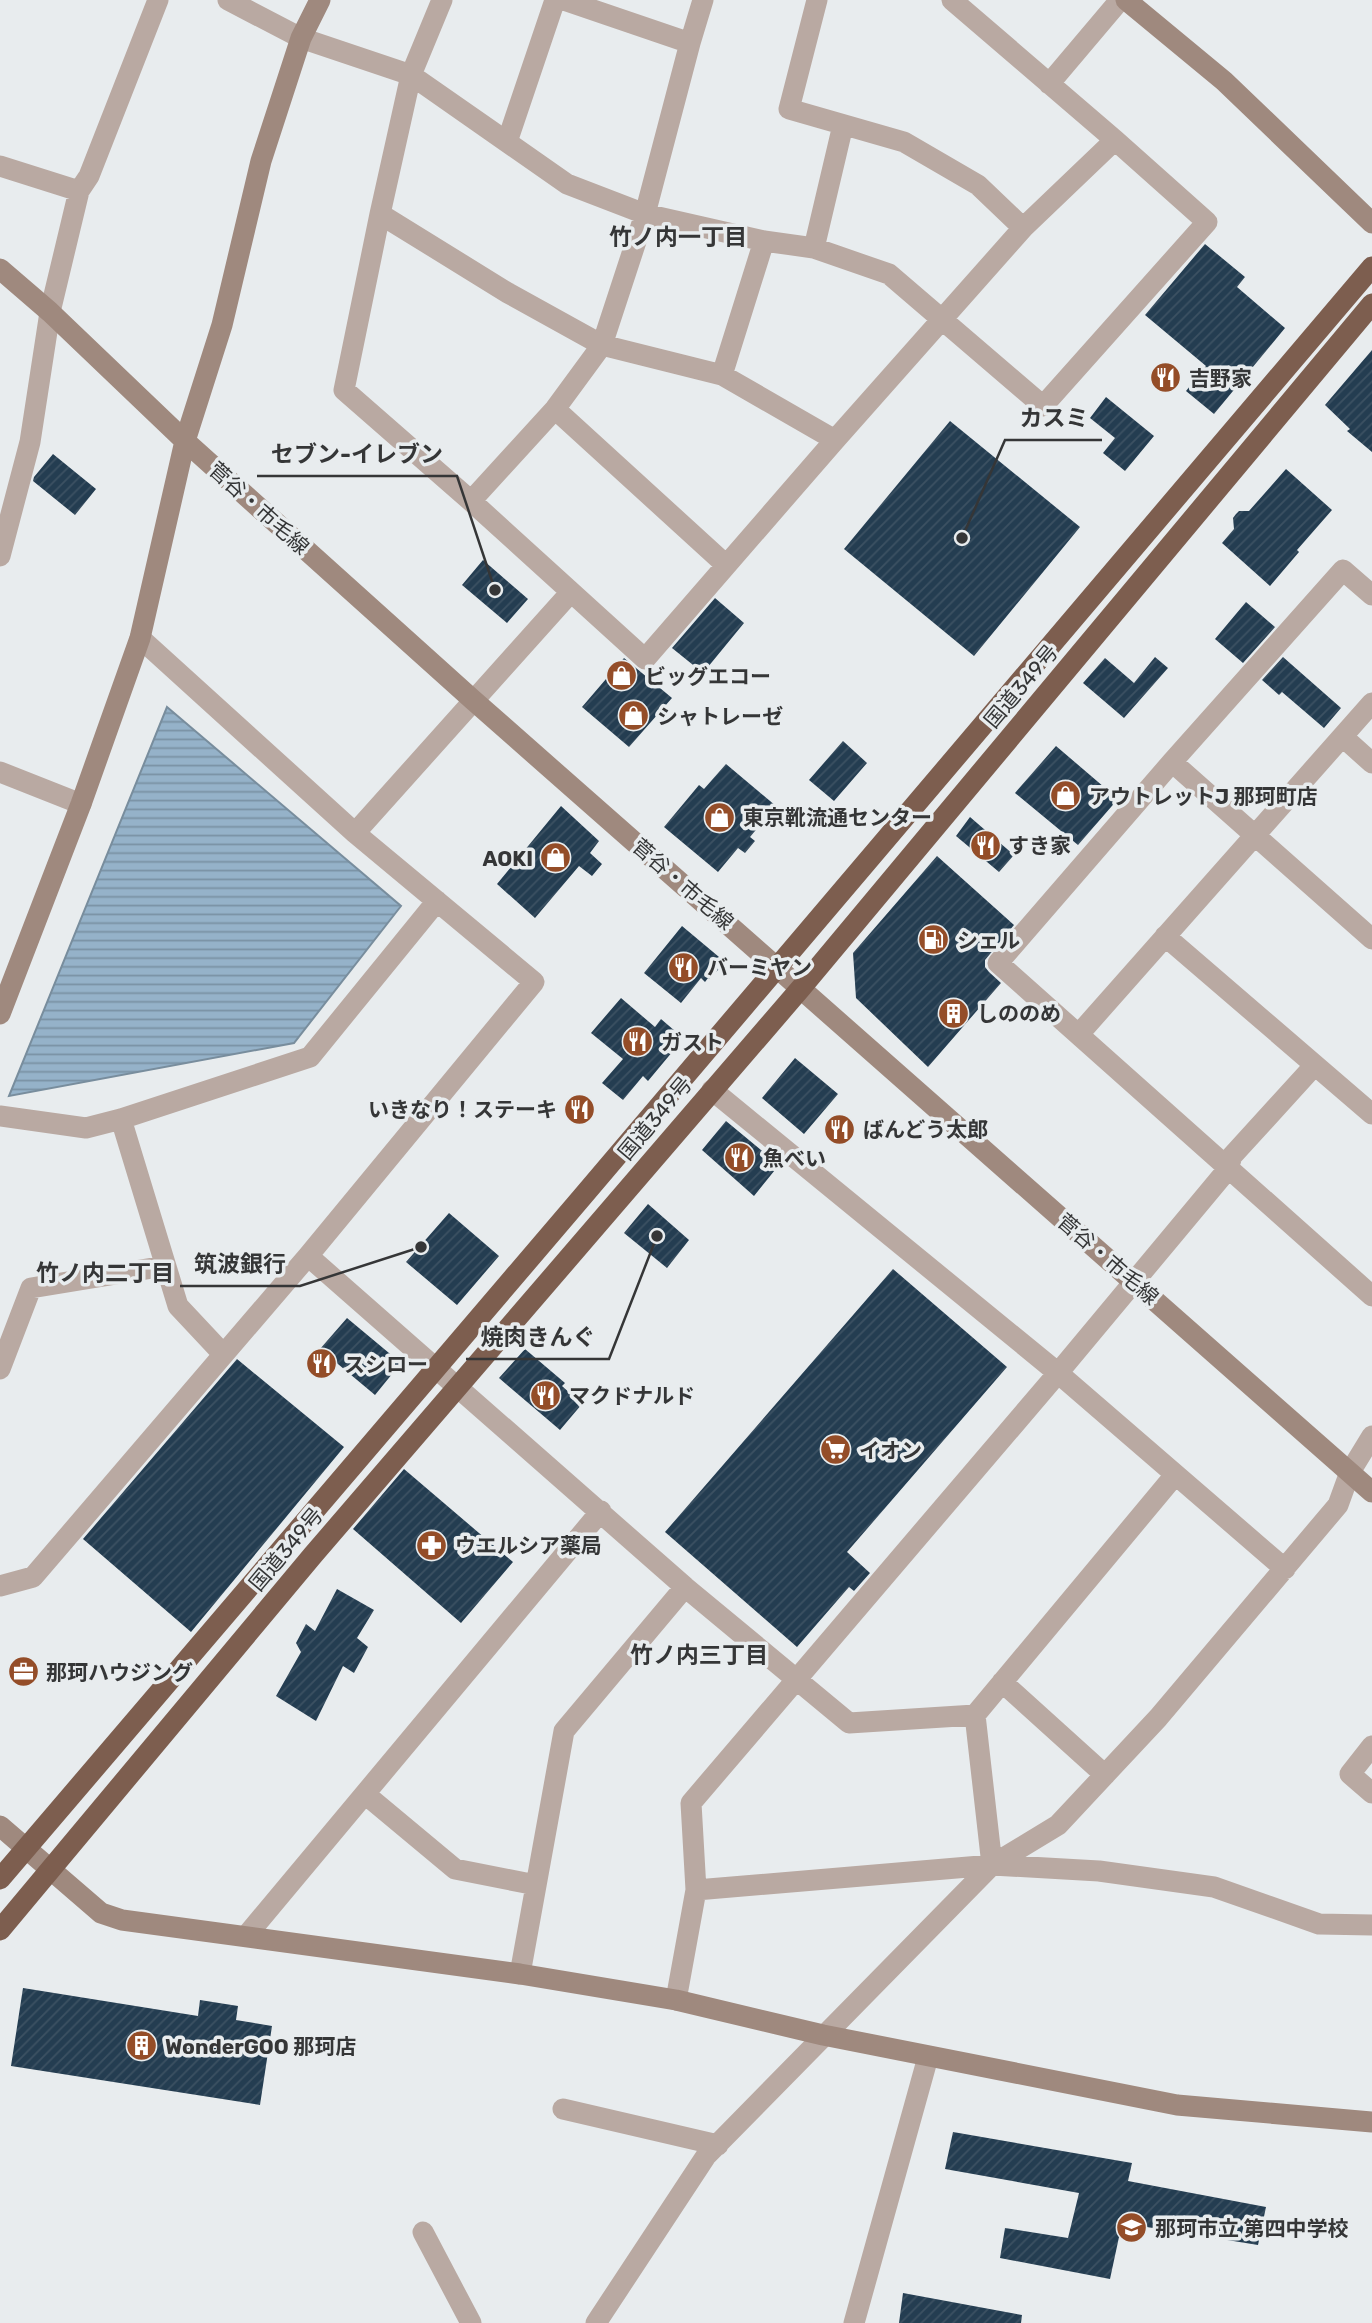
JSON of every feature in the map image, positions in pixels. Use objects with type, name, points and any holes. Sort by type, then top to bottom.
[{"type":"highway","name":"国道349号","points":[[0,1879],[1372,267]]},
{"type":"highway","name":"国道349号","points":[[0,1930],[313,1555],[801,988],[1372,304]]},
{"type":"street","points":[[0,556],[7,498],[30,442],[50,313],[79,191],[89,176],[158,0]]},
{"type":"street","points":[[228,0],[301,38],[411,75],[567,184],[646,214],[764,242],[814,248],[889,274],[1043,406],[1207,222],[952,0]]},
{"type":"street","points":[[0,1014],[81,804],[140,638],[185,442],[222,325],[261,161],[301,38],[320,0]]},
{"type":"street","points":[[442,0],[411,75],[344,390],[645,659],[1023,228],[1115,140]]},
{"type":"street","points":[[507,142],[555,0]]},
{"type":"street","points":[[564,0],[690,43]]},
{"type":"street","points":[[471,501],[555,410],[602,345],[646,214],[703,0]]},
{"type":"street","points":[[817,0],[789,109],[904,142],[978,185],[1023,228]]},
{"type":"street","points":[[1049,85],[1120,0]]},
{"type":"street","points":[[1126,0],[1224,81],[1372,223]]},
{"type":"street","points":[[814,248],[843,125]]},
{"type":"street","points":[[0,166],[79,191]]},
{"type":"street","points":[[380,214],[508,293],[602,345],[722,375],[835,440]]},
{"type":"street","points":[[722,375],[764,242]]},
{"type":"street","name":"菅谷・市毛線","points":[[0,269],[185,442],[473,700],[1372,1492]]},
{"type":"street","points":[[555,410],[726,565]]},
{"type":"street","points":[[1372,594],[1343,570],[998,963],[1372,1296]]},
{"type":"street","points":[[355,833],[571,592]]},
{"type":"street","points":[[0,1586],[33,1577],[309,1256],[534,982],[355,833],[140,638]]},
{"type":"street","points":[[1079,1034],[1372,703]]},
{"type":"street","points":[[1343,737],[1372,763]]},
{"type":"street","points":[[1172,762],[1372,939]]},
{"type":"street","points":[[0,772],[81,804]]},
{"type":"street","points":[[0,1116],[86,1128],[310,1057],[437,901]]},
{"type":"street","points":[[1166,936],[1372,1114]]},
{"type":"street","points":[[676,2000],[696,1890],[691,1803],[1135,1282],[1228,1169],[1232,1156],[1314,1066]]},
{"type":"street","points":[[712,1090],[1058,1373],[1285,1570]]},
{"type":"street","points":[[121,1119],[178,1306],[223,1354]]},
{"type":"street","points":[[309,1256],[685,1587],[849,1723],[975,1715],[1175,1475]]},
{"type":"street","points":[[0,1368],[31,1288],[165,1266]]},
{"type":"street","points":[[596,2323],[706,2156],[992,1865],[1058,1825],[1158,1718],[1338,1505],[1350,1472],[1372,1436]]},
{"type":"street","points":[[247,1935],[601,1511]]},
{"type":"street","points":[[520,1974],[564,1731],[685,1587]]},
{"type":"street","points":[[1003,1682],[1105,1775]]},
{"type":"street","points":[[975,1715],[992,1865]]},
{"type":"street","points":[[1372,1746],[1350,1774],[1372,1793]]},
{"type":"street","points":[[365,1794],[455,1869],[536,1885]]},
{"type":"street","points":[[0,1826],[101,1913],[122,1920],[520,1974],[676,2000],[823,2035],[1177,2105],[1372,2122]]},
{"type":"street","points":[[696,1890],[992,1865],[1099,1871],[1214,1887],[1319,1923],[1372,1925]]},
{"type":"street","points":[[853,2323],[928,2057]]},
{"type":"street","points":[[563,2109],[718,2145]]},
{"type":"street","points":[[424,2232],[471,2323]]},
{"type":"water","points":[[167,707],[401,906],[294,1043],[9,1096]]},
{"type":"building","points":[[1205,244],[1245,277],[1237,287],[1285,328],[1214,414],[1186,391],[1206,366],[1145,315]]},
{"type":"building","points":[[1372,350],[1372,452],[1347,431],[1350,429],[1325,405]]},
{"type":"building","points":[[1106,397],[1154,436],[1125,471],[1103,453],[1115,438],[1090,418]]},
{"type":"building","points":[[950,421],[1080,527],[974,656],[844,549]]},
{"type":"building","points":[[53,454],[96,489],[75,515],[33,481]]},
{"type":"building","points":[[1286,469],[1332,510],[1270,586],[1222,543],[1234,529],[1233,518],[1236,514],[1239,511],[1249,511]]},
{"type":"building","points":[[483,560],[528,599],[507,623],[462,585]]},
{"type":"building","points":[[715,598],[744,623],[703,673],[672,648]]},
{"type":"building","points":[[1246,602],[1275,627],[1243,663],[1215,639]]},
{"type":"building","points":[[1155,657],[1168,668],[1124,718],[1083,683],[1105,658],[1134,683]]},
{"type":"building","points":[[1283,657],[1341,708],[1324,728],[1282,692],[1279,695],[1262,680]]},
{"type":"building","points":[[624,658],[672,698],[629,747],[582,707]]},
{"type":"building","points":[[843,741],[867,763],[834,801],[809,780]]},
{"type":"building","name":"アウトレットJ 那珂町店","points":[[1056,746],[1118,799],[1078,845],[1015,793]]},
{"type":"building","name":"東京靴流通センター","points":[[726,764],[776,806],[750,837],[755,841],[745,853],[738,848],[718,872],[664,827],[699,785],[704,789]]},
{"type":"building","name":"AOKI","points":[[561,806],[599,841],[590,853],[602,864],[592,876],[579,866],[535,918],[497,884]]},
{"type":"building","name":"すき家","points":[[970,817],[1014,855],[999,872],[956,836]]},
{"type":"building","name":"シェル","points":[[937,856],[1014,925],[985,960],[985,967],[1001,983],[928,1067],[856,998],[853,953]]},
{"type":"building","name":"バーミヤン","points":[[682,926],[725,962],[710,979],[705,982],[701,978],[681,1003],[644,973]]},
{"type":"building","name":"ガスト","points":[[621,998],[655,1027],[661,1019],[675,1031],[669,1038],[678,1045],[648,1081],[643,1076],[623,1100],[602,1083],[623,1059],[591,1033]]},
{"type":"building","points":[[795,1058],[838,1094],[804,1134],[762,1098]]},
{"type":"building","name":"魚べい","points":[[726,1121],[779,1165],[754,1196],[702,1150]]},
{"type":"building","points":[[648,1204],[689,1240],[667,1268],[624,1233]]},
{"type":"building","points":[[449,1213],[499,1256],[457,1305],[406,1262]]},
{"type":"building","name":"イオン","points":[[893,1269],[1007,1367],[847,1552],[870,1573],[854,1591],[849,1587],[797,1647],[665,1532]]},
{"type":"building","points":[[347,1318],[401,1363],[375,1395],[320,1349]]},
{"type":"building","name":"マクドナルド","points":[[525,1349],[565,1383],[562,1386],[582,1404],[560,1430],[499,1378]]},
{"type":"building","points":[[237,1359],[344,1447],[191,1632],[83,1539]]},
{"type":"building","name":"ウエルシア薬局","points":[[404,1469],[513,1562],[461,1623],[353,1529]]},
{"type":"building","points":[[337,1589],[374,1610],[357,1638],[368,1647],[354,1673],[343,1666],[316,1721],[276,1696],[301,1652],[296,1643],[306,1624],[315,1631]]},
{"type":"building","name":"WonderGOO 那珂店","points":[[23,1988],[198,2016],[200,2000],[238,2006],[236,2020],[272,2026],[260,2105],[11,2066]]},
{"type":"building","points":[[953,2132],[1132,2163],[1128,2181],[1266,2207],[1258,2245],[1122,2223],[1110,2279],[1000,2258],[1005,2228],[1068,2238],[1079,2193],[945,2169]]},
{"type":"building","points":[[903,2293],[1022,2315],[1021,2323],[899,2323]]},
{"type":"place","name":"吉野家","points":[[1166,378]]},
{"type":"place","name":"カスミ","points":[[962,538]]},
{"type":"place","name":"セブン-イレブン","points":[[495,590]]},
{"type":"place","name":"ビッグエコー","points":[[622,676]]},
{"type":"place","name":"シャトレーゼ","points":[[634,716]]},
{"type":"place","name":"アウトレットJ 那珂町店","points":[[1066,796]]},
{"type":"place","name":"東京靴流通センター","points":[[720,817]]},
{"type":"place","name":"すき家","points":[[985,845]]},
{"type":"place","name":"AOKI","points":[[556,858]]},
{"type":"place","name":"シェル","points":[[934,940]]},
{"type":"place","name":"バーミヤン","points":[[684,967]]},
{"type":"place","name":"しののめ","points":[[954,1013]]},
{"type":"place","name":"ガスト","points":[[638,1042]]},
{"type":"place","name":"いきなり！ステーキ","points":[[580,1109]]},
{"type":"place","name":"ばんどう太郎","points":[[840,1129]]},
{"type":"place","name":"魚べい","points":[[740,1158]]},
{"type":"place","name":"焼肉きんぐ","points":[[657,1236]]},
{"type":"place","name":"筑波銀行","points":[[421,1247]]},
{"type":"place","name":"スシロー","points":[[321,1364]]},
{"type":"place","name":"マクドナルド","points":[[546,1395]]},
{"type":"place","name":"イオン","points":[[836,1450]]},
{"type":"place","name":"ウエルシア薬局","points":[[432,1545]]},
{"type":"place","name":"那珂ハウジング","points":[[23,1672]]},
{"type":"place","name":"WonderGOO 那珂店","points":[[142,2046]]},
{"type":"place","name":"那珂市立 第四中学校","points":[[1132,2228]]},
{"type":"district","name":"竹ノ内一丁目","points":[[678,237]]},
{"type":"district","name":"竹ノ内二丁目","points":[[105,1273]]},
{"type":"district","name":"竹ノ内三丁目","points":[[699,1655]]}]
